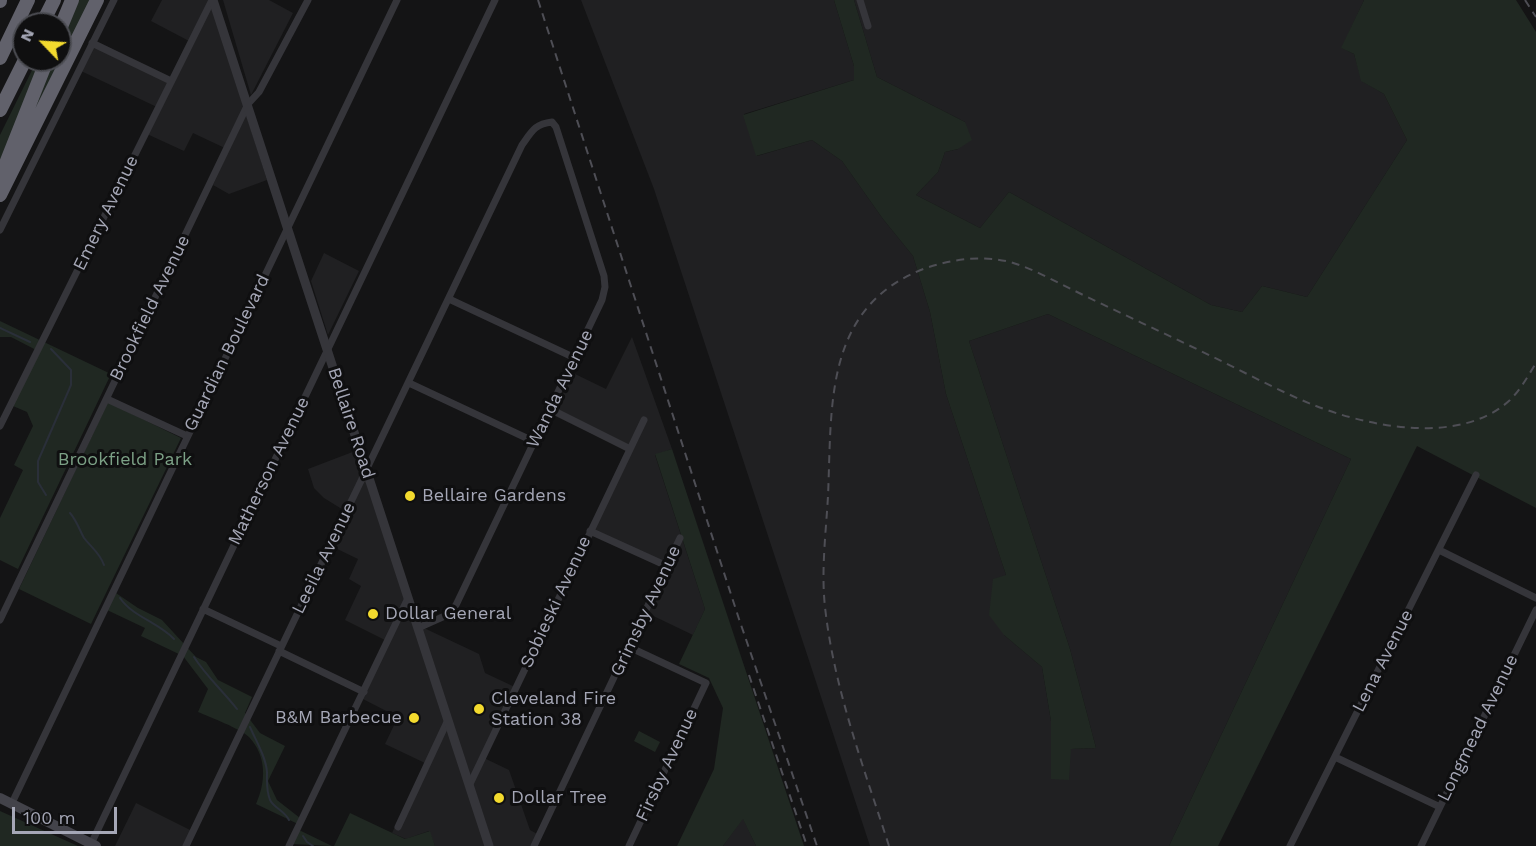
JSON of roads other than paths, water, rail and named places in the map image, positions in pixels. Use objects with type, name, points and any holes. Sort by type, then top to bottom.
[{"type":"highway","points":[[0,58],[28,0]]},
{"type":"highway","points":[[0,195],[97,0]]},
{"type":"highway","points":[[0,110],[19,72]]},
{"type":"highway","points":[[0,178],[42,72]]},
{"type":"main road","points":[[0,798],[93,845]]},
{"type":"street","points":[[0,230],[114,0]]},
{"type":"street","name":"Emery Avenue","points":[[0,426],[212,0]]},
{"type":"street","name":"Bellaire Road","points":[[212,0],[248,104],[489,846]]},
{"type":"street","name":"Brookfield Avenue","points":[[0,620],[248,104],[259,92],[308,0]]},
{"type":"street","name":"Guardian Boulevard","points":[[12,803],[397,0]]},
{"type":"street","name":"Matherson Avenue","points":[[93,845],[203,609],[495,0]]},
{"type":"street","points":[[860,0],[868,26]]},
{"type":"street","points":[[92,43],[171,81]]},
{"type":"street","name":"Leeila Avenue","points":[[186,846],[522,145],[532,130],[541,124],[552,122]]},
{"type":"street","name":"Wanda Avenue","points":[[418,628],[447,615],[456,605],[602,300],[605,287],[604,276],[561,143],[552,122]]},
{"type":"street","points":[[449,299],[575,358]]},
{"type":"street","points":[[409,384],[535,442]]},
{"type":"street","points":[[107,399],[187,436]]},
{"type":"street","points":[[550,410],[630,449]]},
{"type":"street","name":"Sobieski Avenue","points":[[470,784],[644,420]]},
{"type":"street","name":"Lena Avenue","points":[[1290,846],[1476,475]]},
{"type":"street","points":[[590,531],[667,566]]},
{"type":"street","name":"Grimsby Avenue","points":[[534,846],[680,538]]},
{"type":"street","points":[[1439,550],[1536,598]]},
{"type":"street","points":[[289,846],[408,598]]},
{"type":"street","points":[[203,609],[364,692]]},
{"type":"street","name":"Longmead Avenue","points":[[1420,846],[1536,610]]},
{"type":"street","name":"Firsby Avenue","points":[[629,648],[706,683],[629,846]]},
{"type":"street","points":[[398,827],[447,722]]},
{"type":"street","points":[[1335,757],[1440,807]]},
{"type":"waterway","points":[[0,328],[30,342]]},
{"type":"waterway","points":[[46,495],[38,482],[38,461],[71,385],[71,370],[51,349]]},
{"type":"waterway","points":[[70,513],[84,538],[104,565]]},
{"type":"waterway","points":[[120,598],[125,605],[174,639]]},
{"type":"waterway","points":[[194,657],[237,709]]},
{"type":"waterway","points":[[250,727],[265,761],[270,800],[289,820]]},
{"type":"waterway","points":[[303,836],[313,846]]},
{"type":"railway","points":[[538,0],[739,619],[817,846]]},
{"type":"railway","points":[[1525,0],[1536,17]]},
{"type":"railway","points":[[889,846],[860,758],[835,668],[825,607],[824,551],[831,428],[840,362],[851,333],[868,307],[892,285],[926,268],[947,262],[978,258],[1010,262],[1043,275],[1298,399],[1359,420],[1386,425],[1440,428],[1466,423],[1489,414],[1514,396],[1536,363]]},
{"type":"railway","points":[[749,675],[807,846]]},
{"type":"place","name":"Bellaire Gardens","points":[[410,496]]},
{"type":"place","name":"Dollar General","points":[[373,614]]},
{"type":"place","name":"Cleveland Fire Station 38","points":[[479,709]]},
{"type":"place","name":"B&M Barbecue","points":[[414,718]]},
{"type":"place","name":"Dollar Tree","points":[[499,798]]},
{"type":"park label","name":"Brookfield Park","points":[[125,460]]}]
